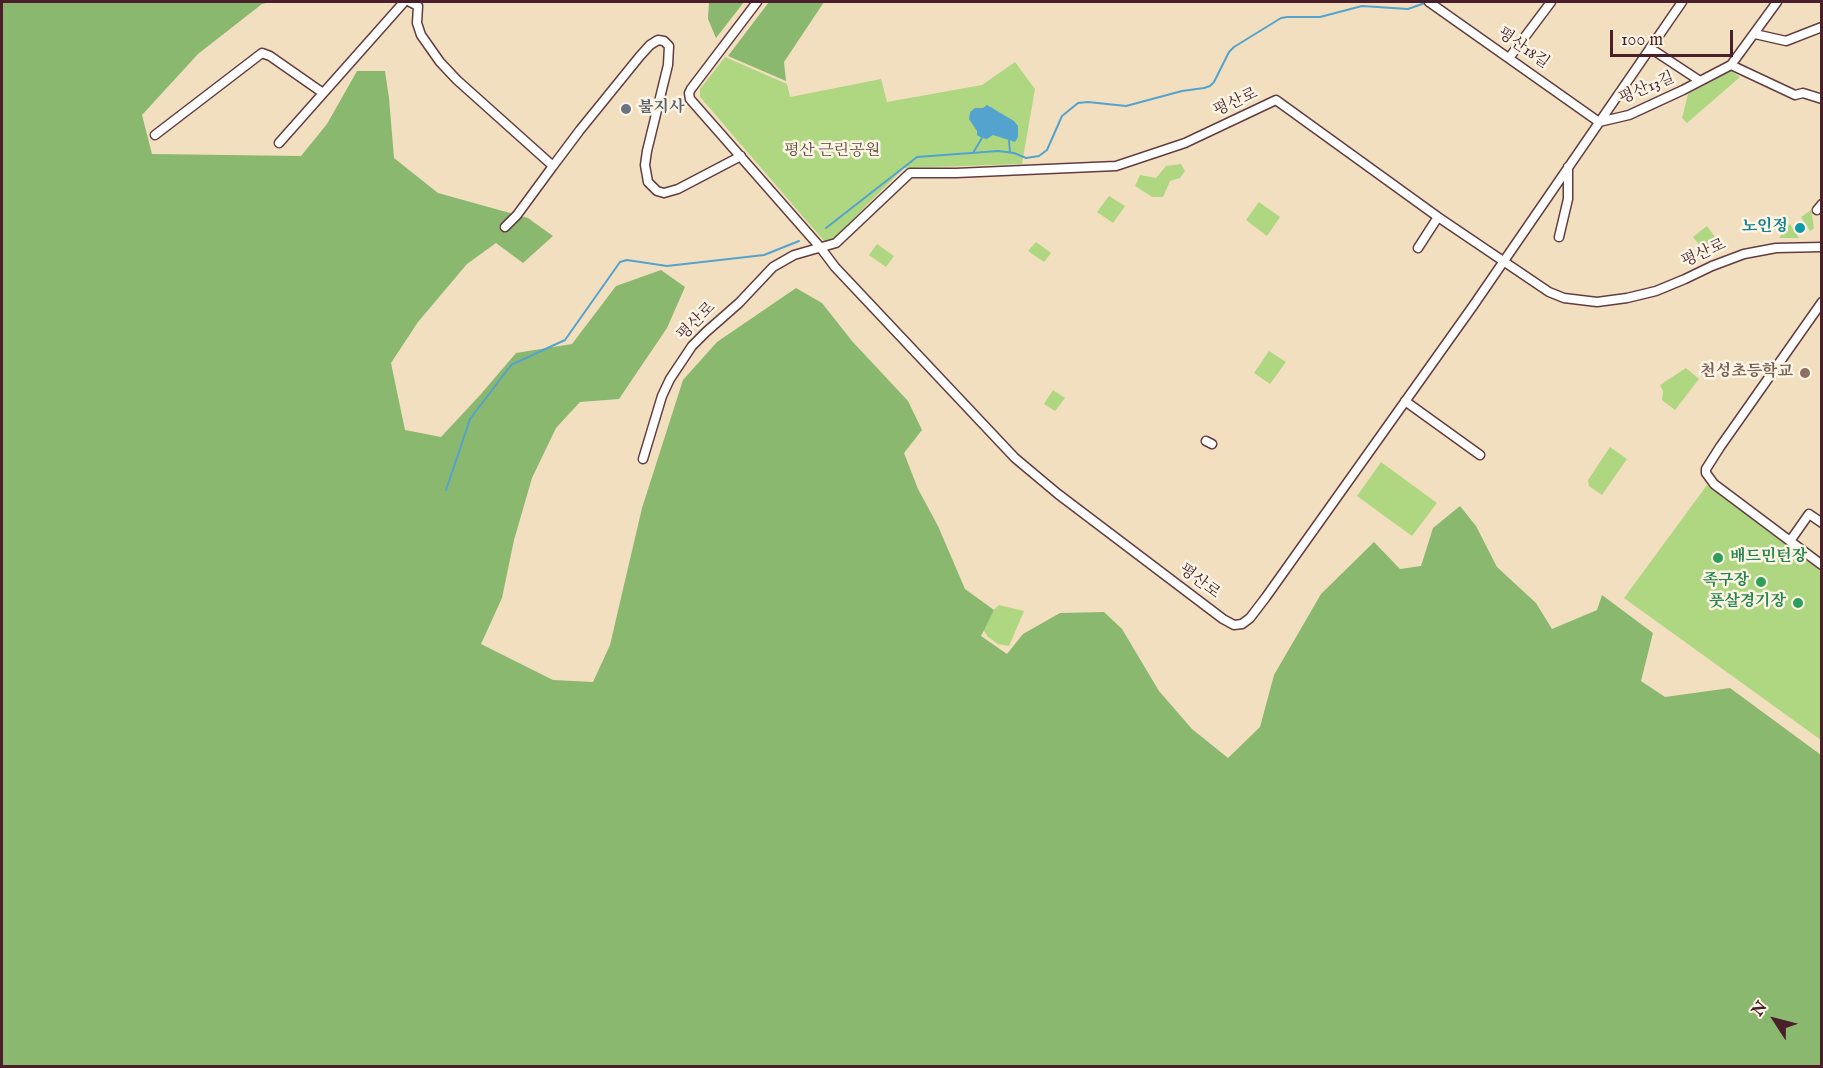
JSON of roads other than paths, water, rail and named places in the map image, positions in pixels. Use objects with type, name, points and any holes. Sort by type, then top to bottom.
[{"type":"street","points":[[279,143],[404,2]]},
{"type":"street","points":[[757,2],[689,93],[690,99],[820,247]]},
{"type":"street","points":[[1509,58],[1551,2]]},
{"type":"street","name":"평산로","points":[[820,247],[835,267],[1015,458],[1058,494],[1223,619],[1233,625],[1242,624],[1250,618],[1406,401],[1682,2]]},
{"type":"street","name":"평산13길","points":[[1599,122],[1629,115],[1731,65],[1777,2]]},
{"type":"street","points":[[416,3],[420,35],[440,62],[553,166]]},
{"type":"street","name":"평산18길","points":[[1432,3],[1599,122]]},
{"type":"street","points":[[1755,34],[1786,41],[1821,27]]},
{"type":"street","points":[[506,227],[640,56],[658,40],[664,41],[669,46],[668,65],[647,151],[645,165],[648,182],[657,191],[664,193],[678,189],[741,156]]},
{"type":"street","points":[[1650,48],[1700,81]]},
{"type":"street","points":[[155,135],[262,53],[270,56],[323,93]]},
{"type":"street","points":[[1731,65],[1795,95],[1803,93],[1821,99]]},
{"type":"street","name":"평산로","points":[[644,459],[662,396],[670,379],[692,346],[739,303],[773,267],[794,255],[836,243],[910,173],[1116,166],[1185,143],[1276,100],[1438,217],[1549,292],[1576,301],[1597,302],[1656,291],[1744,254],[1776,248],[1821,247]]},
{"type":"street","points":[[1559,237],[1568,199],[1568,167]]},
{"type":"street","points":[[1418,248],[1438,217]]},
{"type":"street","points":[[1821,302],[1706,469],[1708,477],[1714,484],[1821,565]]},
{"type":"street","points":[[1406,401],[1480,456]]},
{"type":"street","points":[[1790,541],[1809,514],[1821,523]]},
{"type":"water","points":[[987,105],[1014,121],[1018,126],[1018,137],[1015,142],[993,135],[987,139],[977,135],[969,119],[970,112]]},
{"type":"waterway","points":[[826,228],[917,157],[998,151],[1014,153],[1026,158],[1039,156],[1047,150],[1062,116],[1078,103],[1126,106],[1210,86],[1234,47],[1281,18],[1320,17],[1362,6],[1408,9],[1425,3]]},
{"type":"waterway","points":[[973,153],[982,138]]},
{"type":"waterway","points":[[1009,141],[1010,152]]},
{"type":"waterway","points":[[446,490],[470,419],[511,365],[565,340],[620,262],[627,260],[667,266],[764,255],[799,241]]},
{"type":"place","name":"불지사","points":[[626,109]]},
{"type":"place","name":"노인정","points":[[1800,228]]},
{"type":"place","name":"천성초등학교","points":[[1805,373]]},
{"type":"place","name":"배드민턴장","points":[[1718,558]]},
{"type":"place","name":"족구장","points":[[1761,582]]},
{"type":"place","name":"풋살경기장","points":[[1798,603]]},
{"type":"park label","name":"평산 근린공원","points":[[832,152]]}]
